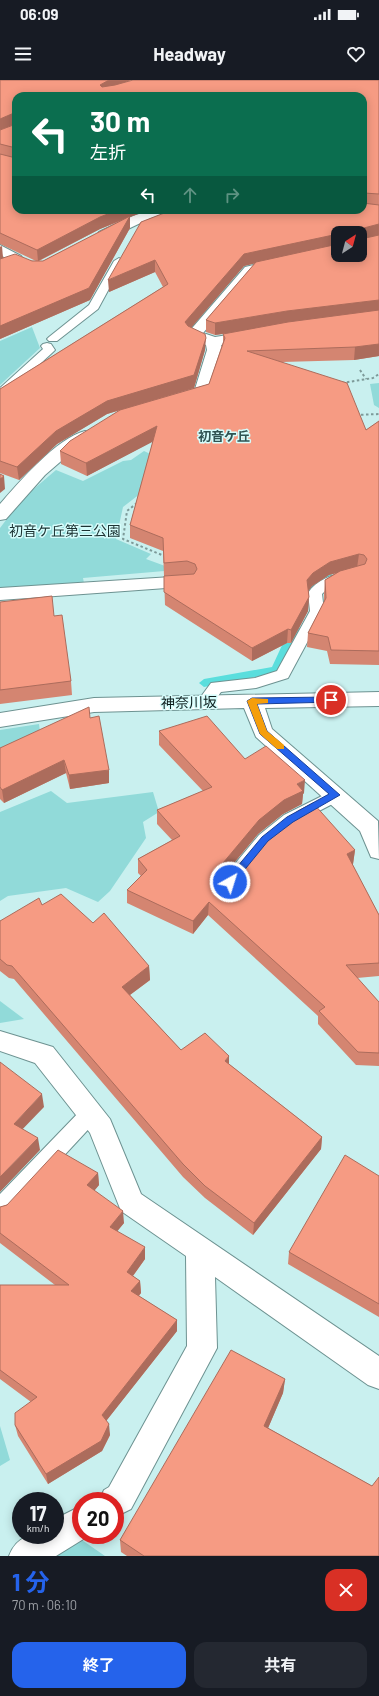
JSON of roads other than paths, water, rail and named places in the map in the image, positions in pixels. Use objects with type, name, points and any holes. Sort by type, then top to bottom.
[{"type":"street","points":[[95,240],[137,218],[150,214]]},
{"type":"street","points":[[0,249],[22,261],[0,266]]},
{"type":"street","points":[[265,333],[213,342],[194,334],[250,270],[331,252]]},
{"type":"street","points":[[202,392],[215,350],[213,342]]},
{"type":"street","points":[[164,403],[202,392],[220,392]]},
{"type":"street","points":[[0,515],[14,485],[64,449],[96,430]]},
{"type":"street","points":[[0,594],[187,582]]},
{"type":"street","name":"神奈川坂","points":[[0,720],[94,705],[379,699]]},
{"type":"street","points":[[252,701],[263,732],[336,795],[370,827],[379,851]]},
{"type":"street","points":[[0,1041],[44,1055],[101,1127],[131,1202],[379,1374]]},
{"type":"street","points":[[123,1492],[202,1348],[200,1250]]},
{"type":"street","points":[[25,1556],[72,1527]]},
{"type":"lane","points":[[136,230],[176,214]]},
{"type":"lane","points":[[0,394],[49,350],[50,342],[94,307],[125,251]]},
{"type":"lane","points":[[205,702],[216,687],[256,683],[283,674],[317,611],[315,593],[318,589],[333,580],[357,573]]},
{"type":"lane","points":[[230,882],[265,839],[290,819],[336,795]]},
{"type":"lane","points":[[0,1209],[90,1114]]},
{"type":"waterway","points":[[304,601],[314,585],[331,577]]},
{"type":"waterway","points":[[204,683],[276,670],[295,628]]},
{"type":"district","name":"初音ケ丘","points":[[224,436]]},
{"type":"park label","name":"初音ケ丘第三公園","points":[[65,530]]}]
